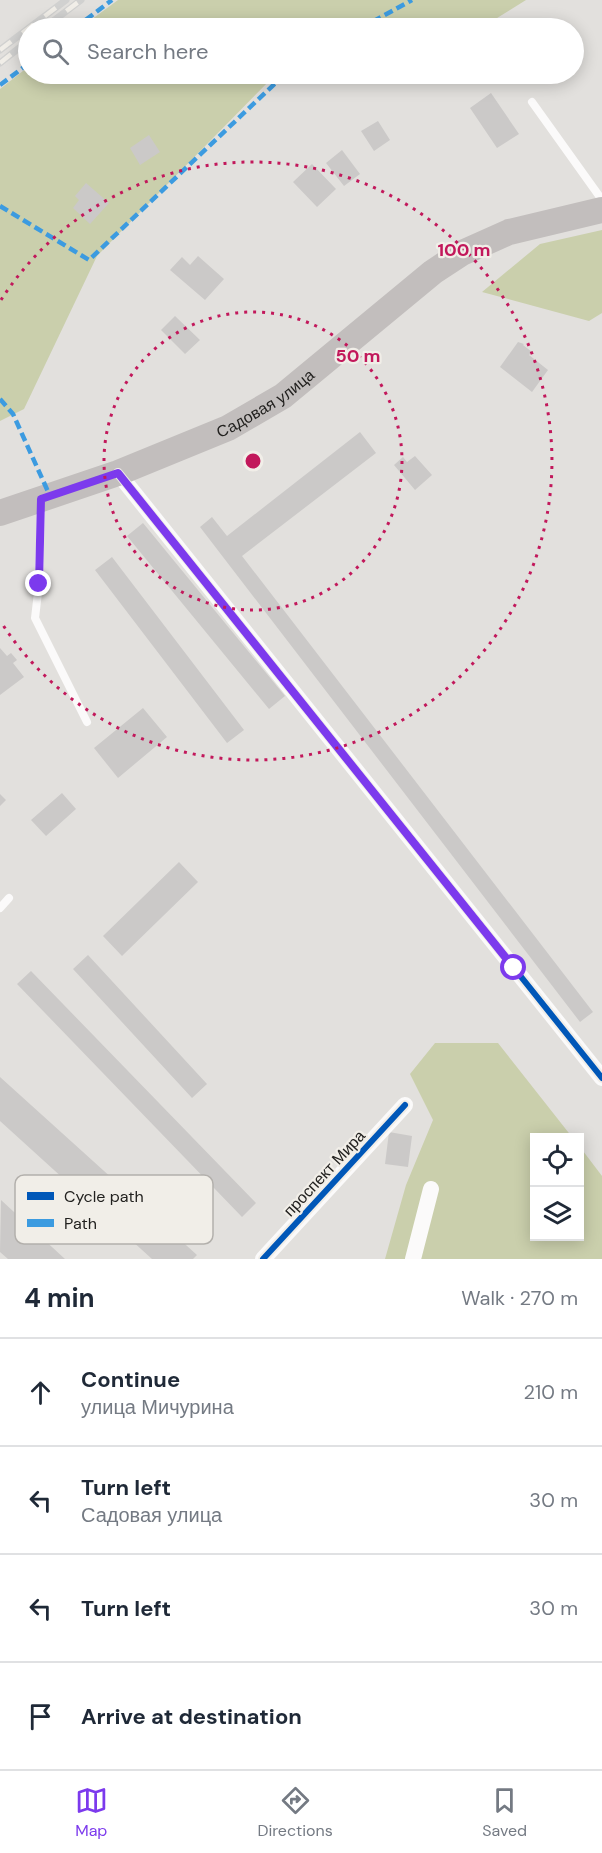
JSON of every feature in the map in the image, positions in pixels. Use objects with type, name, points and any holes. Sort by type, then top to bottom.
[{"type":"main road","name":"Садовая улица","points":[[0,513],[118,473],[228,428],[283,396],[433,272],[462,253],[509,232],[602,210]]},
{"type":"street","points":[[118,473],[602,1078]]},
{"type":"street","name":"проспект Мира","points":[[264,1259],[405,1105]]},
{"type":"street","points":[[413,1259],[431,1189]]},
{"type":"lane","points":[[532,102],[602,200]]},
{"type":"lane","points":[[41,499],[39,584],[35,618],[87,722]]},
{"type":"lane","points":[[0,908],[9,898]]},
{"type":"green space","points":[[118,0],[526,0],[497,18],[94,18]]},
{"type":"green space","points":[[18,75],[18,84],[266,84],[97,256],[24,409],[0,421],[0,89]]},
{"type":"green space","points":[[602,230],[602,313],[589,321],[482,292],[540,244]]},
{"type":"green space","points":[[435,1043],[498,1043],[569,1133],[530,1133],[530,1241],[584,1241],[584,1152],[602,1176],[602,1259],[385,1259],[406,1185],[433,1120],[410,1074]]},
{"type":"building","points":[[491,93],[519,134],[497,148],[470,108]]},
{"type":"building","points":[[378,121],[390,140],[374,151],[361,131]]},
{"type":"building","points":[[149,135],[160,152],[140,165],[130,148]]},
{"type":"building","points":[[342,150],[360,174],[344,186],[326,163]]},
{"type":"building","points":[[312,164],[336,189],[317,207],[293,182]]},
{"type":"building","points":[[86,183],[109,203],[90,224],[73,208],[79,200],[75,196]]},
{"type":"building","points":[[198,256],[224,279],[205,300],[170,270],[182,257],[190,265]]},
{"type":"building","points":[[175,316],[200,340],[185,354],[161,330]]},
{"type":"building","points":[[518,342],[524,344],[532,352],[529,355],[548,370],[532,392],[500,367]]},
{"type":"building","points":[[360,432],[376,453],[242,556],[593,1012],[580,1022],[200,527],[212,517],[227,536]]},
{"type":"building","points":[[415,456],[432,475],[415,490],[394,465],[403,457],[407,462]]},
{"type":"building","points":[[143,523],[285,696],[269,709],[127,536]]},
{"type":"building","points":[[112,557],[244,730],[227,743],[95,570]]},
{"type":"building","points":[[0,648],[7,656],[11,653],[17,660],[13,663],[24,677],[0,695]]},
{"type":"building","points":[[143,708],[167,737],[118,778],[94,748]]},
{"type":"building","points":[[62,793],[76,809],[46,836],[31,820]]},
{"type":"building","points":[[0,794],[6,800],[0,806]]},
{"type":"building","points":[[179,862],[198,882],[122,956],[103,936]]},
{"type":"building","points":[[88,955],[207,1084],[192,1098],[73,969]]},
{"type":"building","points":[[31,971],[256,1203],[242,1217],[213,1187],[213,1175],[201,1175],[17,984]]},
{"type":"building","points":[[0,1077],[108,1175],[59,1175],[0,1121]]},
{"type":"building","points":[[389,1132],[412,1136],[408,1167],[385,1164]]},
{"type":"building","points":[[1,1200],[15,1213],[15,1244],[49,1244],[65,1259],[8,1259],[0,1252]]},
{"type":"building","points":[[135,1244],[185,1244],[197,1255],[193,1259],[152,1259]]},
{"type":"railway","points":[[42,18],[66,0]]},
{"type":"railway","points":[[57,18],[81,0]]},
{"type":"railway","points":[[0,50],[18,36]]},
{"type":"railway","points":[[0,63],[18,49]]},
{"type":"marked path","points":[[88,18],[112,0]]},
{"type":"marked path","points":[[379,18],[412,0]]},
{"type":"marked path","points":[[0,85],[18,72]]},
{"type":"marked path","points":[[0,206],[89,260],[274,84]]},
{"type":"marked path","points":[[0,399],[13,414],[50,496]]},
{"type":"cycle path","points":[[118,473],[602,1078]]},
{"type":"cycle path","points":[[263,1259],[405,1105]]},
{"type":"route","points":[[39,584],[41,499],[118,473],[514,968]]}]
